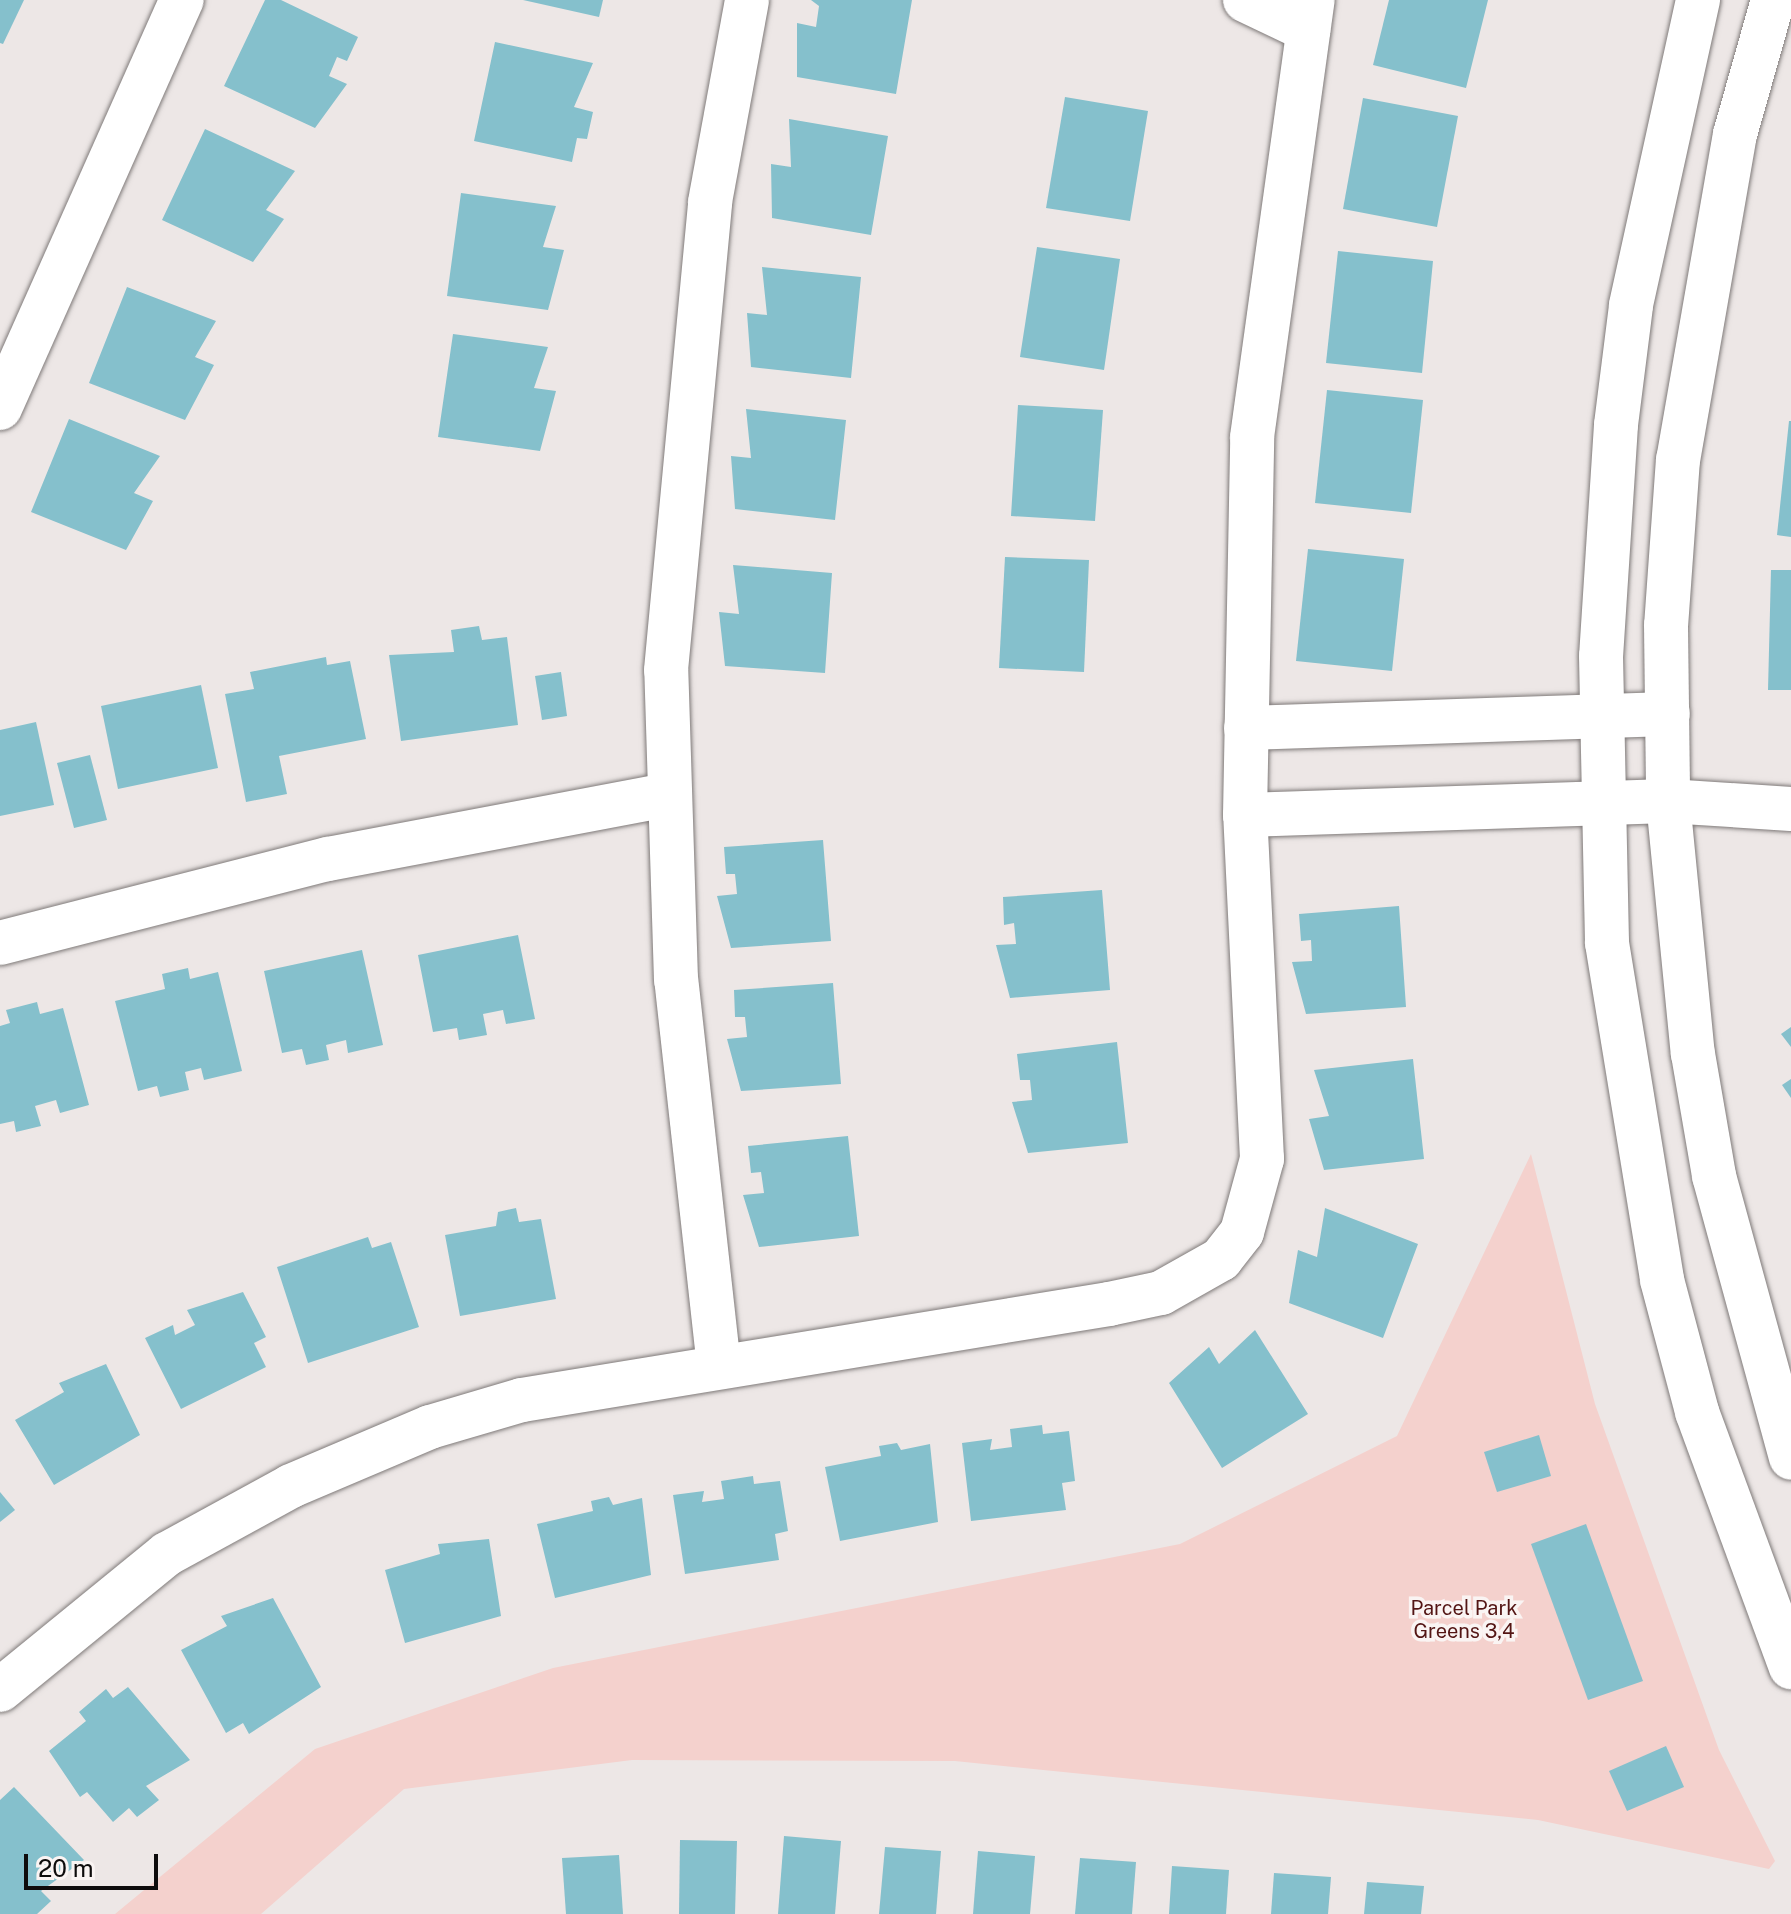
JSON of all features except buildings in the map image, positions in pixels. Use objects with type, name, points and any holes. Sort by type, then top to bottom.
[{"type":"street","points":[[0,408],[182,0]]},
{"type":"street","points":[[719,1367],[676,980],[667,795],[666,670],[693,352],[747,0]]},
{"type":"street","points":[[0,1690],[167,1554],[291,1486],[430,1427],[522,1400],[1161,1293],[1221,1259],[1246,1221],[1262,1159],[1245,815],[1252,437],[1310,15],[1245,0]]},
{"type":"street","points":[[1698,0],[1631,306],[1616,425],[1601,715],[1607,943],[1662,1280],[1697,1412],[1791,1667]]},
{"type":"street","points":[[1773,0],[1735,134],[1697,325],[1678,459],[1668,714],[1668,801],[1693,1054],[1714,1176],[1791,1458]]},
{"type":"street","points":[[1246,728],[1668,714]]},
{"type":"street","points":[[0,943],[328,859],[667,795]]},
{"type":"street","points":[[1245,815],[1668,801],[1791,809]]},
{"type":"green space","name":"Parcel Park Greens 3,4","points":[[1531,1154],[1595,1404],[1719,1750],[1775,1861],[1769,1869],[1538,1820],[955,1761],[632,1760],[404,1789],[261,1914],[115,1914],[315,1749],[553,1668],[1180,1544],[1397,1436]]}]
